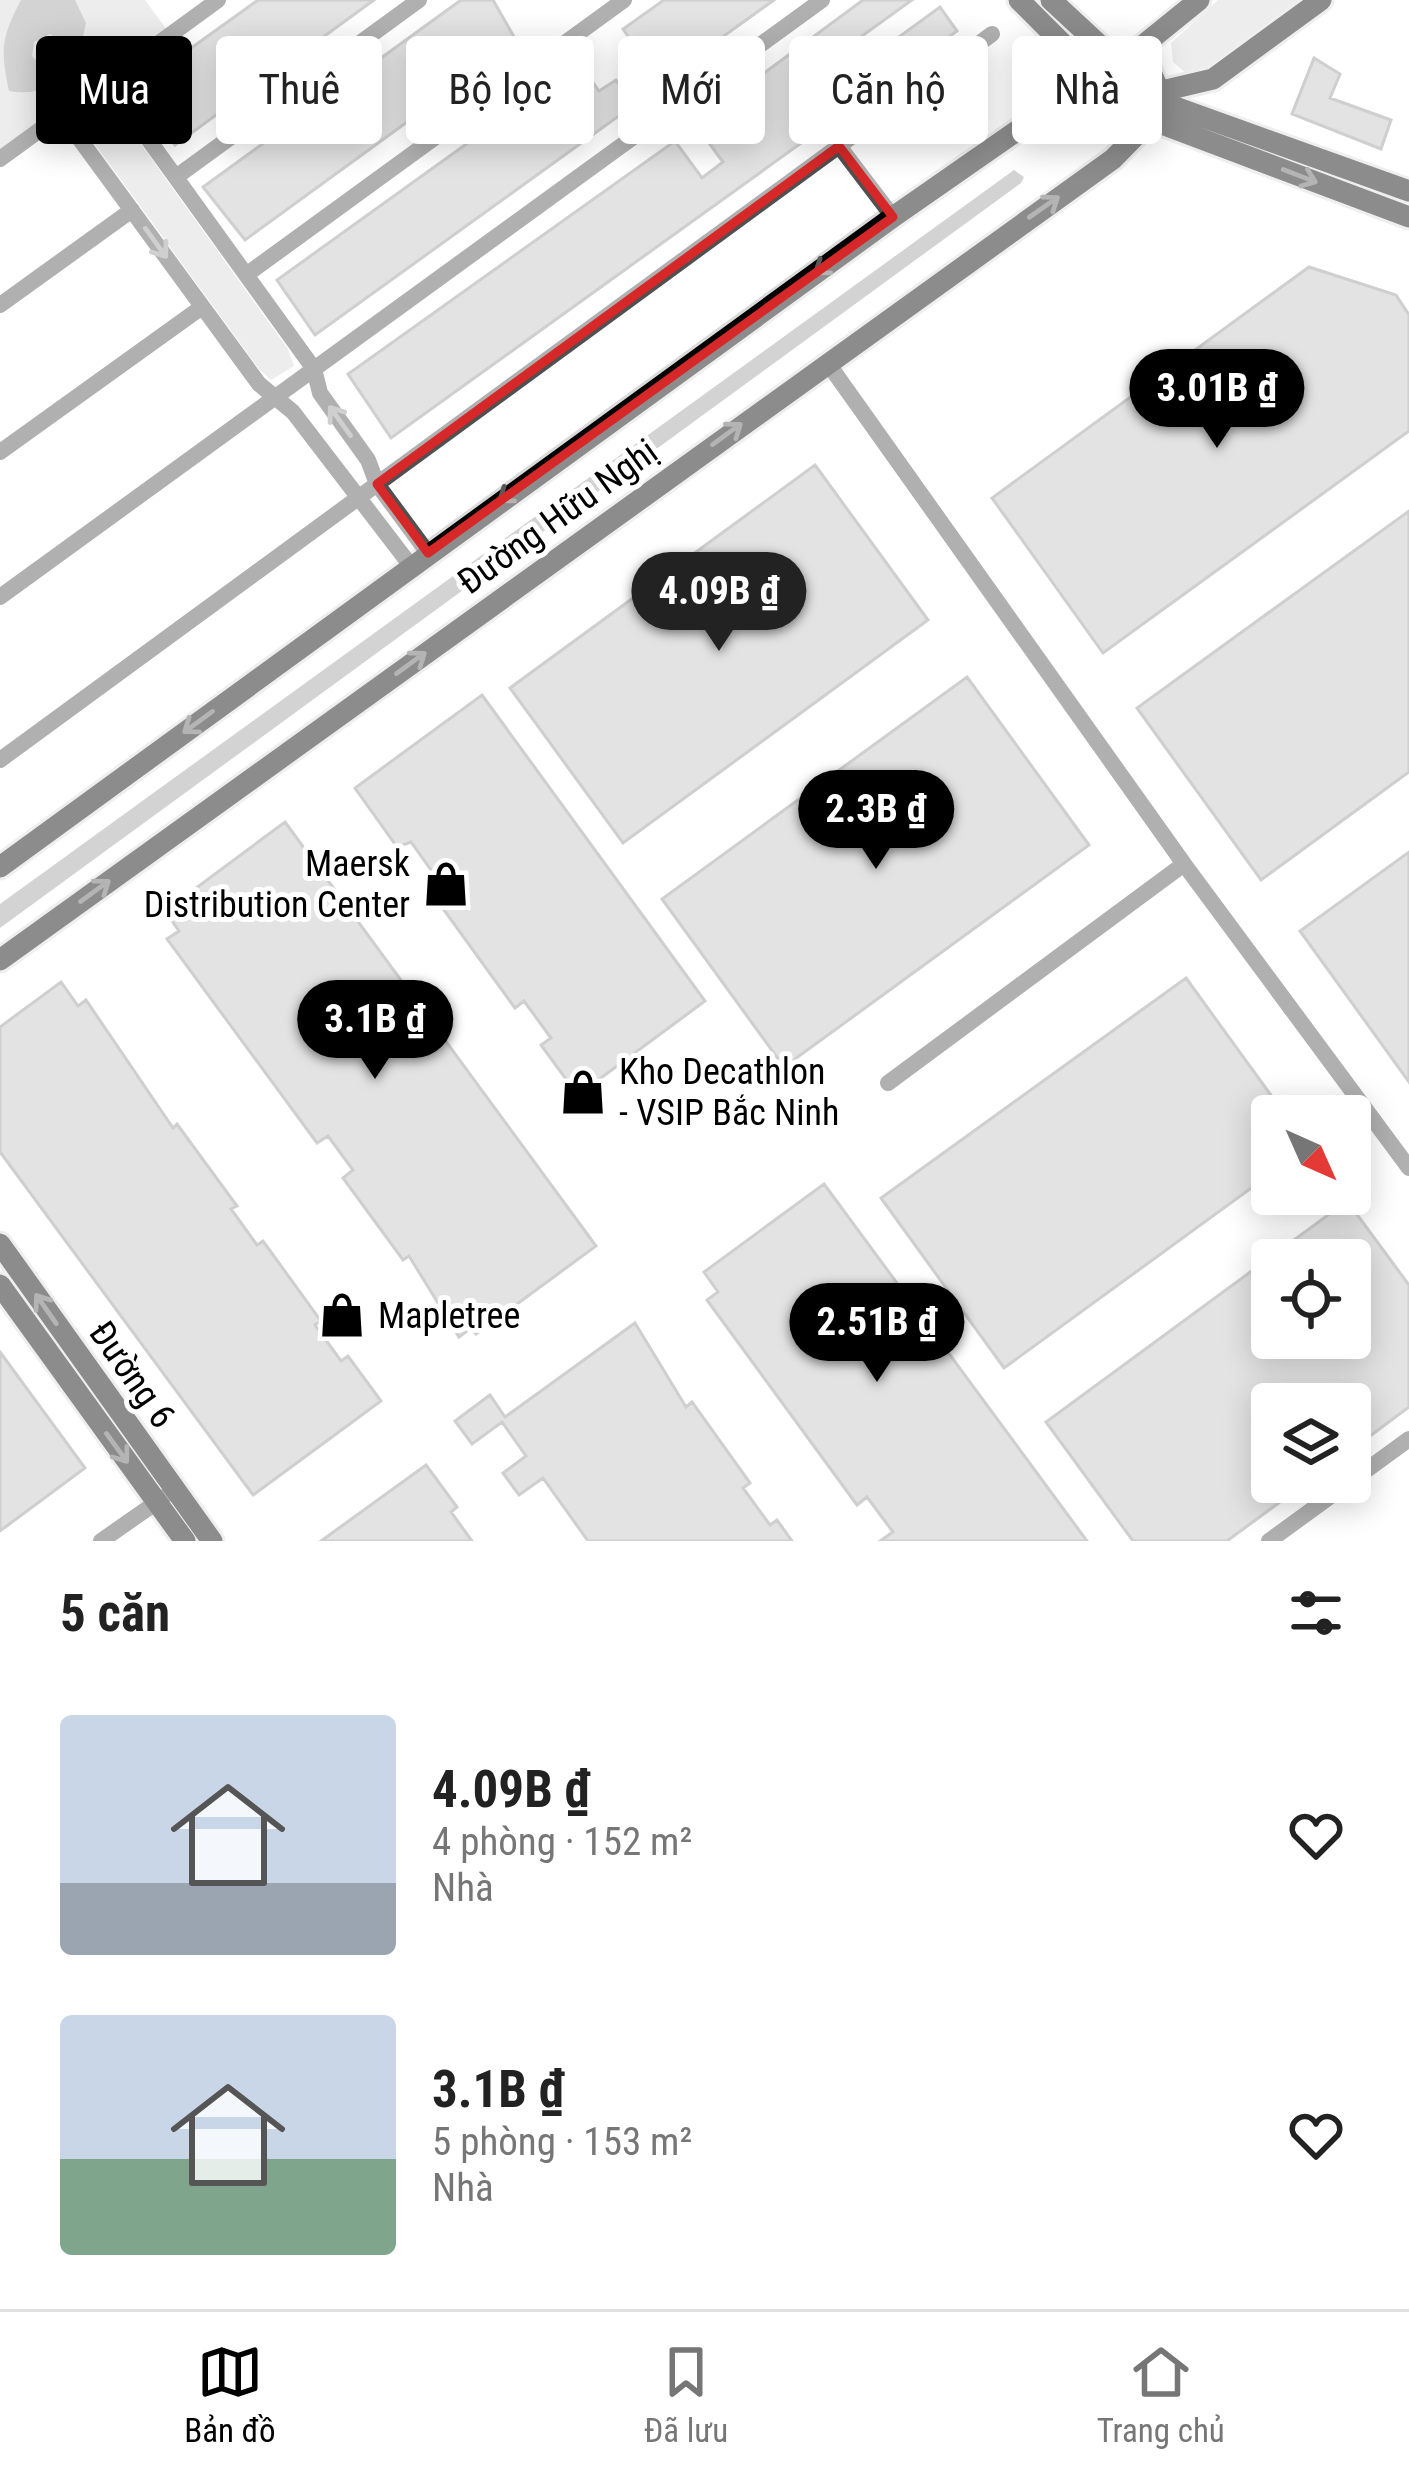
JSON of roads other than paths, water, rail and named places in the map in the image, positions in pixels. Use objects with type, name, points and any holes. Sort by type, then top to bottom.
[{"type":"main road","points":[[1019,0],[1055,36]]},
{"type":"main road","points":[[1051,0],[1090,36]]},
{"type":"main road","points":[[1154,36],[1198,0]]},
{"type":"main road","name":"Đường Hữu Nghị","points":[[1162,106],[1213,80],[1321,0]]},
{"type":"main road","points":[[1162,111],[1409,191]]},
{"type":"main road","points":[[1162,112],[1409,217]]},
{"type":"main road","name":"Đường Hữu Nghị","points":[[0,867],[1012,134]]},
{"type":"main road","name":"Đường Hữu Nghị","points":[[0,960],[1113,158],[1125,144]]},
{"type":"main road","name":"Đường 6","points":[[0,1244],[165,1496],[185,1541]]},
{"type":"main road","name":"Đường 6","points":[[0,1285],[165,1496],[212,1541]]},
{"type":"street","points":[[169,36],[218,0]]},
{"type":"street","points":[[176,177],[419,0]]},
{"type":"street","points":[[246,275],[624,0]]},
{"type":"street","points":[[0,597],[822,0]]},
{"type":"street","points":[[0,760],[992,34]]},
{"type":"street","points":[[0,160],[36,134]]},
{"type":"street","points":[[83,144],[274,398],[293,412],[359,497],[420,559]]},
{"type":"street","points":[[152,144],[314,369],[320,393],[368,460],[420,559]]},
{"type":"street","points":[[839,146],[893,217]]},
{"type":"street","points":[[0,305],[132,210]]},
{"type":"street","points":[[0,452],[202,307]]},
{"type":"street","points":[[827,362],[1184,864],[1409,1168]]},
{"type":"street","points":[[888,1083],[1184,864]]},
{"type":"street","points":[[1269,1541],[1409,1439]]},
{"type":"street","points":[[101,1541],[165,1496]]},
{"type":"place","name":"Maersk Distribution Center","points":[[446,884]]},
{"type":"place","name":"Kho Decathlon - VSIP Bắc Ninh","points":[[583,1092]]},
{"type":"place","name":"Mapletree","points":[[342,1315]]}]
